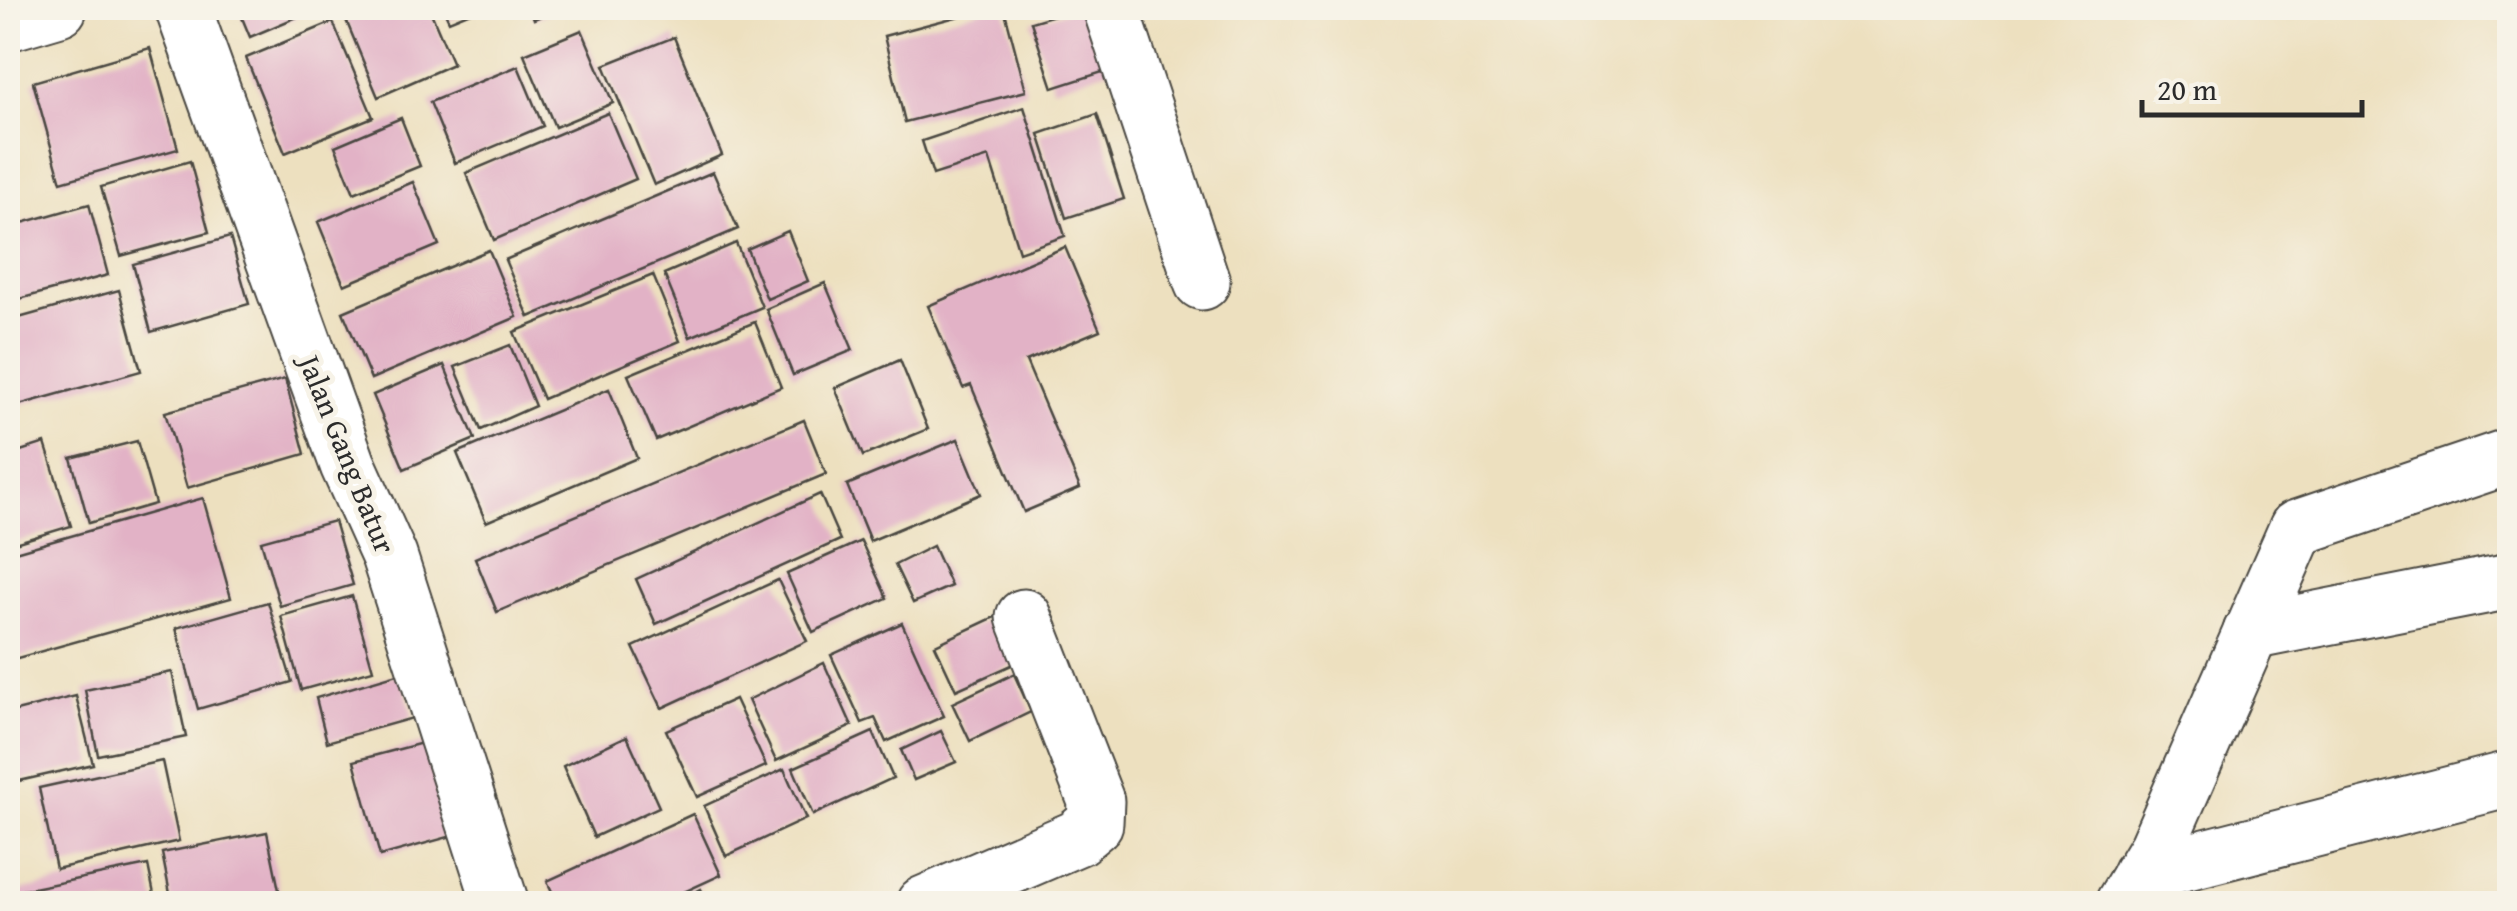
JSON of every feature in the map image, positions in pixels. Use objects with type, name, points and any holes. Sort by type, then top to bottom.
[{"type":"street","points":[[8,23],[60,8]]},
{"type":"street","name":"Jalan Gang Batur","points":[[183,8],[342,448],[389,556],[500,904]]},
{"type":"street","points":[[1111,8],[1202,282]]},
{"type":"street","points":[[2132,888],[2297,528],[2510,456]]},
{"type":"street","points":[[2251,632],[2510,581]]},
{"type":"street","points":[[924,904],[1076,838],[1096,823],[1096,801],[1024,617]]},
{"type":"street","points":[[2132,888],[2510,779]]},
{"type":"building","points":[[238,8],[318,8],[250,37]]},
{"type":"building","points":[[341,8],[429,8],[453,64],[378,97]]},
{"type":"building","points":[[443,8],[480,8],[449,21]]},
{"type":"building","points":[[530,8],[560,8],[534,19]]},
{"type":"building","points":[[990,8],[1004,8],[1026,91],[905,122],[884,36]]},
{"type":"building","points":[[1078,8],[1095,8],[1115,68],[1053,88],[1031,22]]},
{"type":"building","points":[[333,22],[373,117],[285,153],[246,58]]},
{"type":"building","points":[[582,30],[613,103],[555,127],[524,54]]},
{"type":"building","points":[[674,37],[722,155],[654,185],[604,65]]},
{"type":"building","points":[[150,48],[178,149],[61,182],[33,82]]},
{"type":"building","points":[[518,66],[543,126],[455,163],[430,102]]},
{"type":"building","points":[[1024,107],[1065,236],[1019,252],[989,157],[933,175],[922,141]]},
{"type":"building","points":[[608,113],[636,179],[494,240],[466,173]]},
{"type":"building","points":[[1097,114],[1124,199],[1066,218],[1039,134]]},
{"type":"building","points":[[401,118],[420,166],[354,193],[335,146]]},
{"type":"building","points":[[190,161],[209,232],[121,256],[101,187]]},
{"type":"building","points":[[713,172],[738,229],[529,317],[505,260]]},
{"type":"building","points":[[413,182],[439,245],[344,285],[318,222]]},
{"type":"building","points":[[89,204],[108,275],[8,302],[8,227]]},
{"type":"building","points":[[788,231],[808,281],[767,299],[747,249]]},
{"type":"building","points":[[230,237],[249,304],[151,332],[133,264]]},
{"type":"building","points":[[736,243],[762,307],[690,337],[664,274]]},
{"type":"building","points":[[1065,247],[1100,330],[1026,361],[1080,488],[1024,512],[971,385],[963,388],[928,306]]},
{"type":"building","points":[[489,250],[517,317],[371,379],[343,312]]},
{"type":"building","points":[[653,275],[680,341],[543,399],[514,332]]},
{"type":"building","points":[[825,283],[853,350],[793,375],[766,309]]},
{"type":"building","points":[[119,290],[141,371],[8,408],[8,321]]},
{"type":"building","points":[[755,322],[781,387],[656,440],[628,375]]},
{"type":"building","points":[[510,345],[535,406],[481,430],[455,367]]},
{"type":"building","points":[[900,360],[928,429],[863,456],[835,388]]},
{"type":"building","points":[[444,365],[475,439],[404,469],[373,395]]},
{"type":"building","points":[[285,379],[305,454],[187,488],[165,412]]},
{"type":"building","points":[[609,389],[637,458],[486,522],[457,453]]},
{"type":"building","points":[[804,420],[826,474],[497,612],[475,558]]},
{"type":"building","points":[[958,439],[981,494],[870,541],[847,485]]},
{"type":"building","points":[[137,441],[155,504],[89,523],[71,458]]},
{"type":"building","points":[[45,443],[71,526],[8,545],[8,455]]},
{"type":"building","points":[[820,494],[840,540],[656,624],[636,579]]},
{"type":"building","points":[[203,498],[231,598],[14,659],[8,638],[8,554]]},
{"type":"building","points":[[334,521],[353,585],[280,606],[261,541]]},
{"type":"building","points":[[861,541],[887,598],[813,632],[787,574]]},
{"type":"building","points":[[933,546],[951,586],[913,603],[895,565]]},
{"type":"building","points":[[778,580],[807,641],[662,708],[633,647]]},
{"type":"building","points":[[352,596],[373,670],[301,690],[281,616]]},
{"type":"building","points":[[268,602],[292,682],[198,709],[176,628]]},
{"type":"building","points":[[1001,614],[1023,660],[956,690],[935,645]]},
{"type":"building","points":[[902,623],[944,716],[886,742],[875,718],[862,723],[831,655]]},
{"type":"building","points":[[824,663],[852,726],[776,761],[748,700]]},
{"type":"building","points":[[172,672],[186,737],[98,755],[85,690]]},
{"type":"building","points":[[401,673],[413,718],[327,742],[316,698]]},
{"type":"building","points":[[1014,674],[1031,712],[970,741],[952,703]]},
{"type":"building","points":[[76,696],[93,764],[15,782],[8,751],[8,713]]},
{"type":"building","points":[[735,699],[766,766],[697,797],[666,730]]},
{"type":"building","points":[[941,731],[956,762],[914,780],[901,750]]},
{"type":"building","points":[[873,732],[893,778],[813,815],[793,768]]},
{"type":"building","points":[[627,736],[659,807],[594,837],[563,766]]},
{"type":"building","points":[[430,741],[456,835],[380,856],[354,761]]},
{"type":"building","points":[[162,761],[179,841],[56,869],[39,788]]},
{"type":"building","points":[[784,769],[806,819],[726,856],[704,806]]},
{"type":"building","points":[[693,814],[721,875],[658,904],[558,904],[547,881]]},
{"type":"building","points":[[267,832],[280,895],[237,904],[172,904],[162,853]]},
{"type":"building","points":[[148,865],[156,904],[8,904],[8,893]]},
{"type":"building","points":[[701,889],[708,904],[672,904]]}]
